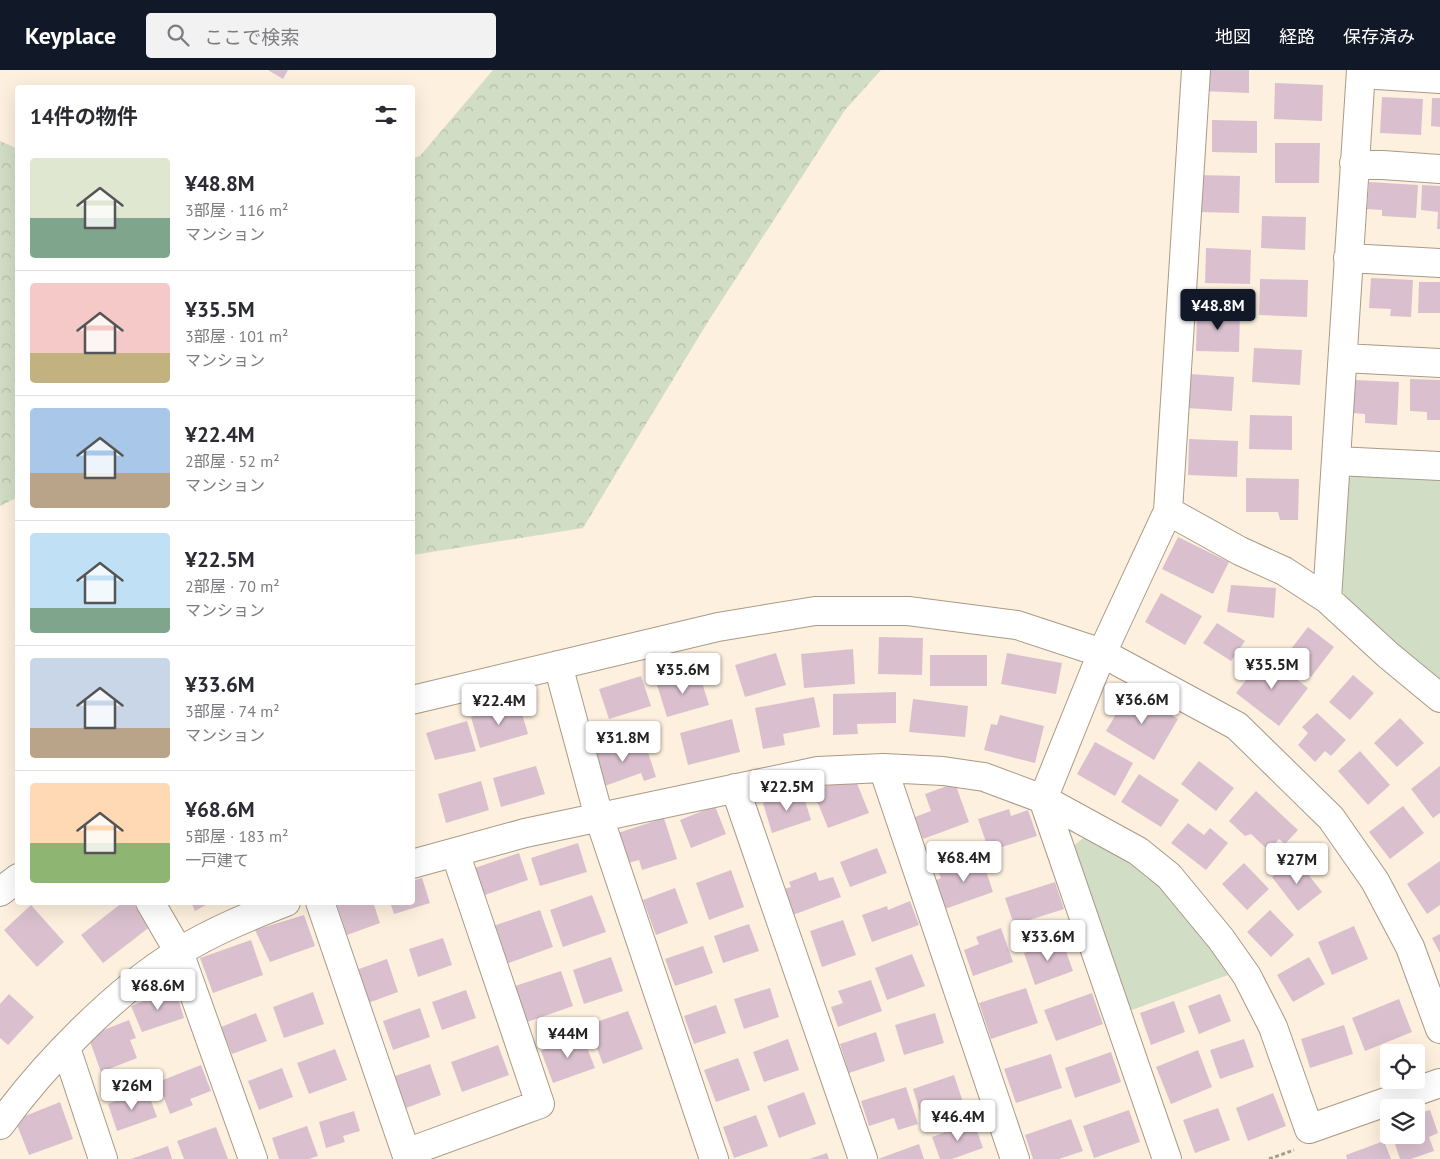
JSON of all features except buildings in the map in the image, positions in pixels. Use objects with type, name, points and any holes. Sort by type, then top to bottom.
[{"type":"street","points":[[1167,1159],[1043,799],[1102,653],[1168,511],[1196,70]]},
{"type":"street","points":[[1327,599],[1361,72],[1440,79]]},
{"type":"street","points":[[1354,163],[1440,169]]},
{"type":"street","points":[[1348,258],[1440,263]]},
{"type":"street","points":[[1343,358],[1440,363]]},
{"type":"street","points":[[1336,461],[1440,466]]},
{"type":"street","points":[[1168,511],[1240,551],[1284,572],[1327,599],[1388,655],[1440,698]]},
{"type":"street","points":[[415,699],[718,627],[815,611],[908,611],[1017,625],[1102,653],[1237,726],[1331,818],[1375,881],[1410,947],[1440,1028]]},
{"type":"street","points":[[558,665],[599,817],[714,1159]]},
{"type":"street","points":[[883,768],[1015,1159]]},
{"type":"street","points":[[415,863],[525,833],[818,771],[883,768],[943,771],[984,777],[1043,799],[1138,851],[1169,876],[1221,939],[1247,976],[1273,1028],[1309,1129],[1440,1083]]},
{"type":"street","points":[[736,788],[863,1159]]},
{"type":"street","points":[[321,905],[407,1156],[540,1104],[455,852]]},
{"type":"street","points":[[0,892],[15,880]]},
{"type":"street","points":[[152,905],[179,952],[253,1159]]},
{"type":"street","points":[[0,1125],[39,1076],[100,1014],[179,952],[247,918],[279,905]]},
{"type":"street","points":[[66,1048],[103,1159]]},
{"type":"green space","points":[[493,70],[881,70],[845,110],[709,320],[583,528],[415,555],[415,157],[420,156]]},
{"type":"green space","points":[[0,141],[15,148],[15,498],[0,506]]},
{"type":"green space","points":[[1360,468],[1440,473],[1440,681],[1352,608],[1339,585],[1349,479]]},
{"type":"green space","points":[[1087,835],[1122,854],[1156,883],[1195,927],[1228,975],[1129,1011],[1072,847]]}]
